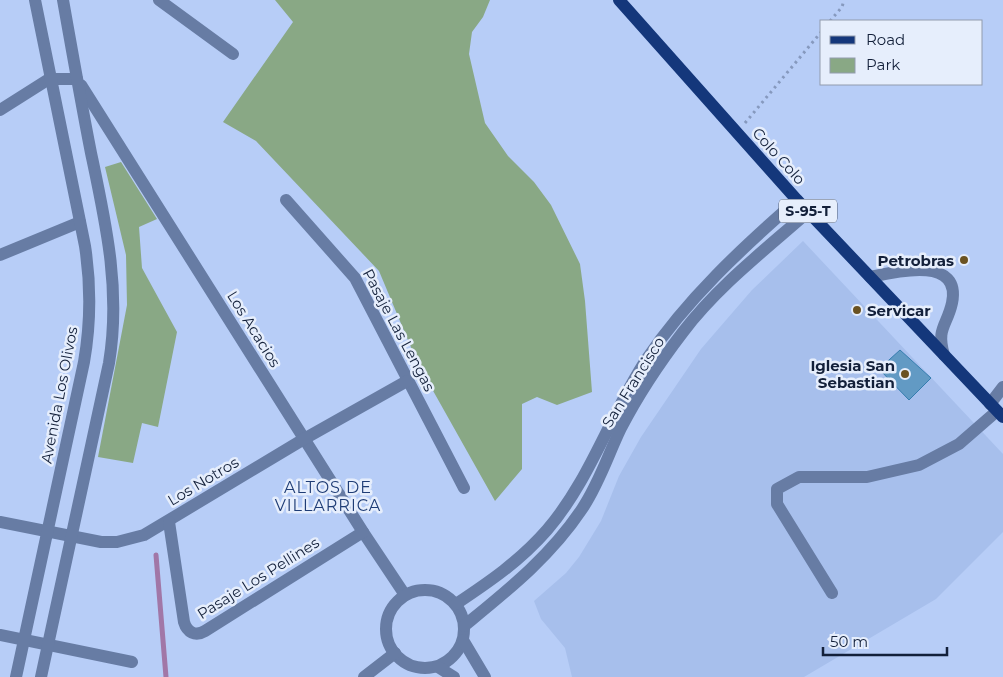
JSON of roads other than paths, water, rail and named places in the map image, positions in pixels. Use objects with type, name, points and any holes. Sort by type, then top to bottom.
[{"type":"main road","name":"Colo Colo","points":[[619,0],[808,212],[997,411]]},
{"type":"street","name":"Avenida Los Olivos","points":[[16,677],[88,339],[88,270],[35,0]]},
{"type":"street","points":[[41,677],[109,363],[114,316],[112,266],[64,0]]},
{"type":"street","points":[[159,0],[233,54]]},
{"type":"street","points":[[0,110],[49,79],[77,79]]},
{"type":"street","name":"Los Acacios","points":[[77,79],[363,532],[405,595]]},
{"type":"street","name":"Pasaje Las Lengas","points":[[286,200],[355,278],[464,488]]},
{"type":"street","name":"San Francisco","points":[[456,604],[510,566],[547,529],[578,485],[616,409],[665,334],[732,259],[797,200]]},
{"type":"street","name":"San Francisco","points":[[464,626],[534,568],[572,524],[592,493],[632,409],[669,351],[698,313],[716,294],[808,212]]},
{"type":"street","points":[[0,254],[80,222]]},
{"type":"street","points":[[870,277],[913,269],[933,272],[947,280],[952,287],[953,295],[952,303],[942,329],[941,338],[944,355]]},
{"type":"street","name":"Los Notros","points":[[0,522],[71,538],[101,542],[117,542],[144,535],[304,439],[407,381]]},
{"type":"street","points":[[832,593],[777,504],[778,489],[799,477],[868,477],[919,465],[959,444],[997,411],[1003,387]]},
{"type":"street","name":"Pasaje Los Pellines","points":[[168,522],[184,622],[189,632],[198,634],[363,532]]},
{"type":"street","points":[[418,590],[432,590],[445,595],[456,604],[462,614],[464,626],[462,640],[454,656],[438,667],[422,669],[406,664],[395,653],[388,641],[386,628],[389,615],[395,604],[405,595],[418,590]]},
{"type":"street","points":[[0,635],[132,662]]},
{"type":"street","points":[[462,640],[484,677]]},
{"type":"street","points":[[364,677],[395,653]]},
{"type":"street","points":[[438,667],[454,677]]},
{"type":"waterway","points":[[156,555],[166,677]]},
{"type":"place","name":"Petrobras","points":[[964,260]]},
{"type":"place","name":"Servicar","points":[[857,310]]},
{"type":"place","name":"Iglesia San Sebastian","points":[[905,374]]},
{"type":"district","name":"ALTOS DE VILLARRICA","points":[[328,496]]}]
